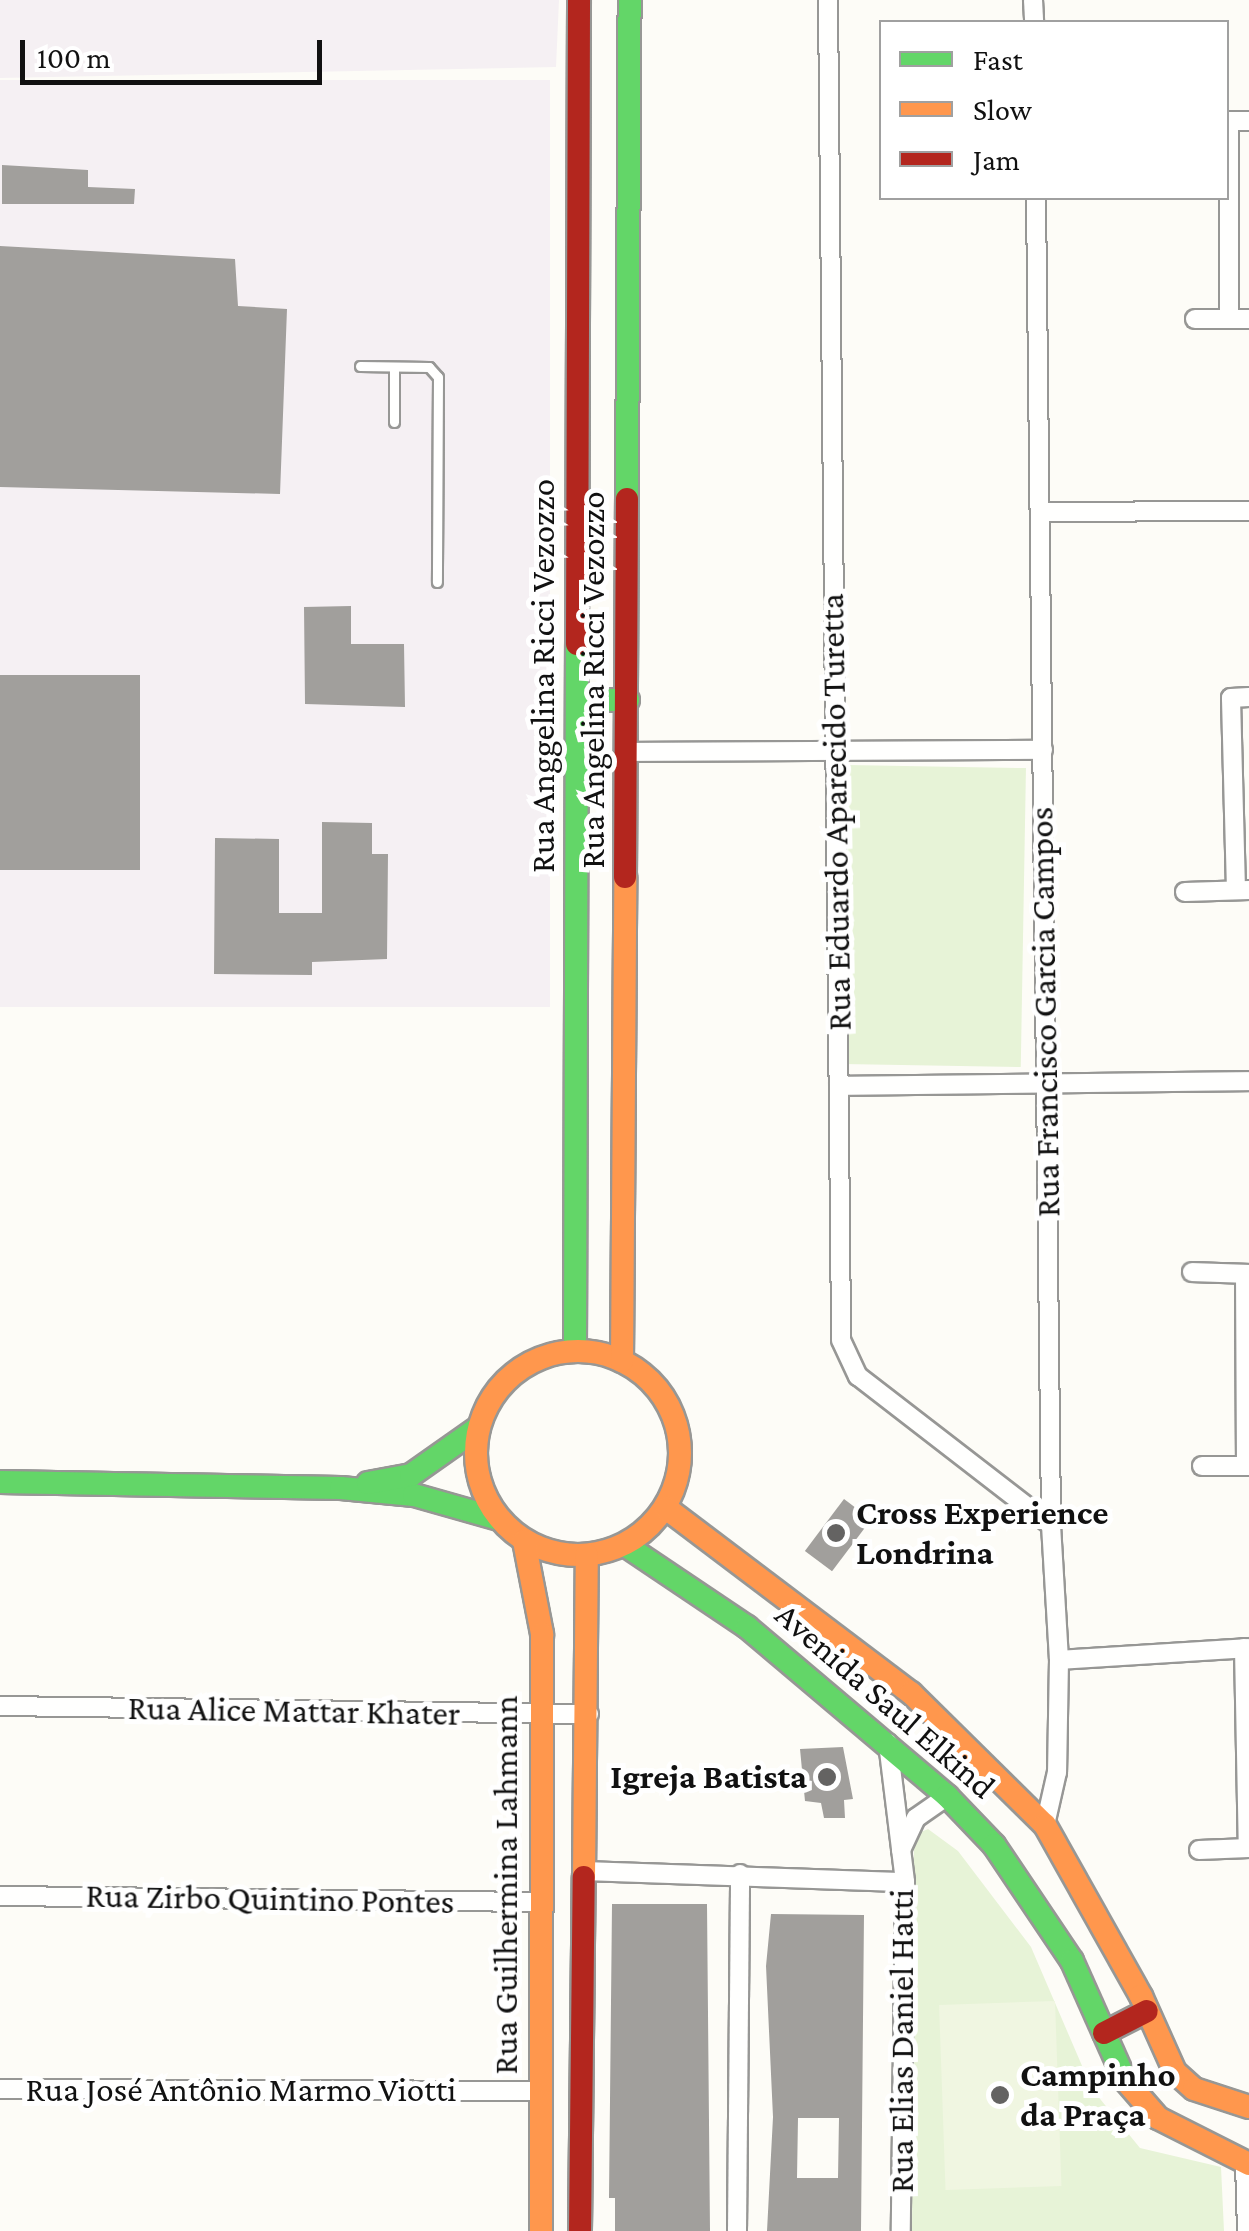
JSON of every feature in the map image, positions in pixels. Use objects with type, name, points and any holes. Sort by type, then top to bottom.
[{"type":"main road","name":"Rua Anggelina Ricci Vezozzo","points":[[575,1351],[579,0]]},
{"type":"main road","name":"Rua Angelina Ricci Vezozzo","points":[[622,1361],[630,0]]},
{"type":"main road","points":[[577,700],[628,700]]},
{"type":"main road","points":[[575,1351],[622,1361],[646,1376],[677,1424],[677,1482],[666,1508],[625,1544],[587,1555],[554,1553],[524,1540],[500,1519],[482,1491],[476,1459],[479,1427],[492,1397],[514,1373],[575,1351]]},
{"type":"main road","points":[[341,1488],[411,1475],[479,1427]]},
{"type":"main road","points":[[0,1482],[341,1488],[414,1495],[500,1519]]},
{"type":"main road","name":"Avenida Saul Elkind","points":[[666,1508],[910,1693],[1045,1824],[1147,2011],[1174,2072],[1194,2088],[1249,2107]]},
{"type":"main road","name":"Rua Guilhermina Lahmann","points":[[524,1540],[542,1634],[541,2231]]},
{"type":"main road","name":"Avenida Saul Elkind","points":[[625,1544],[747,1627],[888,1741],[947,1796],[994,1846],[1072,1961],[1124,2080],[1158,2118],[1247,2163]]},
{"type":"main road","points":[[580,2231],[587,1555]]},
{"type":"main road","points":[[1104,2033],[1147,2011]]},
{"type":"street","name":"Rua Eduardo Aparecido Turetta","points":[[828,0],[841,1340],[858,1376],[1052,1526]]},
{"type":"street","points":[[1230,319],[1229,121],[1249,121]]},
{"type":"street","name":"Rua Francisco Garcia Campos","points":[[1036,200],[1045,1082],[1052,1526],[1059,1660],[1057,1772],[1045,1824]]},
{"type":"street","points":[[1195,320],[1249,318]]},
{"type":"street","points":[[1040,512],[1249,511]]},
{"type":"street","points":[[1185,892],[1243,890],[1240,698]]},
{"type":"street","points":[[628,752],[1043,750]]},
{"type":"street","points":[[839,1086],[1249,1081]]},
{"type":"street","points":[[1192,1272],[1247,1274],[1247,1466],[1202,1466]]},
{"type":"street","points":[[1059,1660],[1246,1648],[1248,1848],[1199,1850]]},
{"type":"street","name":"Rua Alice Mattar Khater","points":[[0,1706],[588,1714]]},
{"type":"street","name":"Rua Elias Daniel Hatti","points":[[888,1741],[904,1882],[901,2231]]},
{"type":"street","name":"Rua Elias Daniel Hatti","points":[[901,1850],[916,1818],[947,1796]]},
{"type":"street","points":[[586,1871],[904,1882]]},
{"type":"street","points":[[737,2231],[740,1874]]},
{"type":"street","name":"Rua Zirbo Quintino Pontes","points":[[0,1896],[541,1902]]},
{"type":"street","name":"Rua José Antônio Marmo Viotti","points":[[0,2089],[542,2091]]},
{"type":"street","points":[[1247,2163],[1247,2231]]},
{"type":"lane","points":[[360,366],[429,367],[438,378],[437,582]]},
{"type":"lane","points":[[394,367],[394,422]]},
{"type":"shaded area","points":[[0,0],[559,0],[556,67],[0,78]]},
{"type":"shaded area","points":[[0,80],[550,80],[550,1007],[0,1007]]},
{"type":"green space","points":[[848,765],[1026,768],[1021,1067],[843,1064]]},
{"type":"green space","points":[[928,1829],[958,1851],[1031,1947],[1092,2089],[1140,2148],[1221,2167],[1224,2231],[912,2231],[914,1835]]},
{"type":"green space","name":"Campinho da Praça","points":[[1055,2001],[1061,2186],[946,2190],[939,2005]]},
{"type":"building","points":[[2,165],[88,170],[88,187],[135,189],[134,204],[2,204]]},
{"type":"building","points":[[0,246],[235,259],[238,306],[287,309],[280,494],[0,487]]},
{"type":"building","points":[[351,606],[351,644],[404,644],[405,707],[305,704],[304,607]]},
{"type":"building","points":[[0,675],[140,675],[140,870],[0,870]]},
{"type":"building","points":[[322,822],[372,823],[372,854],[388,854],[387,959],[312,962],[312,975],[214,974],[215,838],[279,839],[279,913],[322,913]]},
{"type":"building","name":"Cross Experience Londrina","points":[[844,1499],[871,1519],[832,1571],[805,1551]]},
{"type":"building","name":"Igreja Batista","points":[[843,1747],[853,1799],[844,1800],[845,1818],[824,1818],[821,1803],[805,1801],[800,1749]]},
{"type":"building","points":[[612,1904],[707,1904],[710,2231],[615,2231],[615,2198],[609,2198]]},
{"type":"building","points":[[771,1914],[864,1915],[861,2231],[767,2231],[773,2117],[766,1966]],"holes":[[[798,2118],[839,2118],[838,2178],[797,2178]]]},
{"type":"traffic: fast","points":[[627,499],[630,0]]},
{"type":"traffic: fast","points":[[575,1351],[577,644]]},
{"type":"traffic: fast","points":[[577,700],[628,700]]},
{"type":"traffic: fast","points":[[368,1483],[411,1475],[479,1427]]},
{"type":"traffic: fast","points":[[0,1482],[341,1488],[414,1495],[499,1519]]},
{"type":"traffic: fast","points":[[625,1545],[747,1627],[947,1796],[994,1845],[1072,1961],[1125,2080]]},
{"type":"traffic: slow","points":[[622,1361],[625,877]]},
{"type":"traffic: slow","points":[[578,1351],[617,1359],[650,1381],[672,1414],[680,1453],[672,1492],[650,1525],[617,1547],[578,1555],[539,1547],[506,1525],[484,1492],[476,1453],[484,1414],[506,1381],[539,1359],[578,1351]]},
{"type":"traffic: slow","points":[[666,1508],[911,1693],[1045,1825],[1141,1996],[1175,2072],[1194,2089],[1249,2107]]},
{"type":"traffic: slow","points":[[524,1541],[542,1634],[541,2231]]},
{"type":"traffic: slow","points":[[584,1877],[587,1555]]},
{"type":"traffic: slow","points":[[1125,2080],[1158,2118],[1249,2164]]},
{"type":"traffic: jam","points":[[577,644],[579,0]]},
{"type":"traffic: jam","points":[[625,877],[627,499]]},
{"type":"traffic: jam","points":[[580,2231],[584,1877]]},
{"type":"traffic: jam","points":[[1104,2033],[1147,2011]]},
{"type":"place","name":"Cross Experience Londrina","points":[[836,1533]]},
{"type":"place","name":"Igreja Batista","points":[[827,1777]]},
{"type":"place","name":"Campinho da Praça","points":[[1000,2095]]}]
